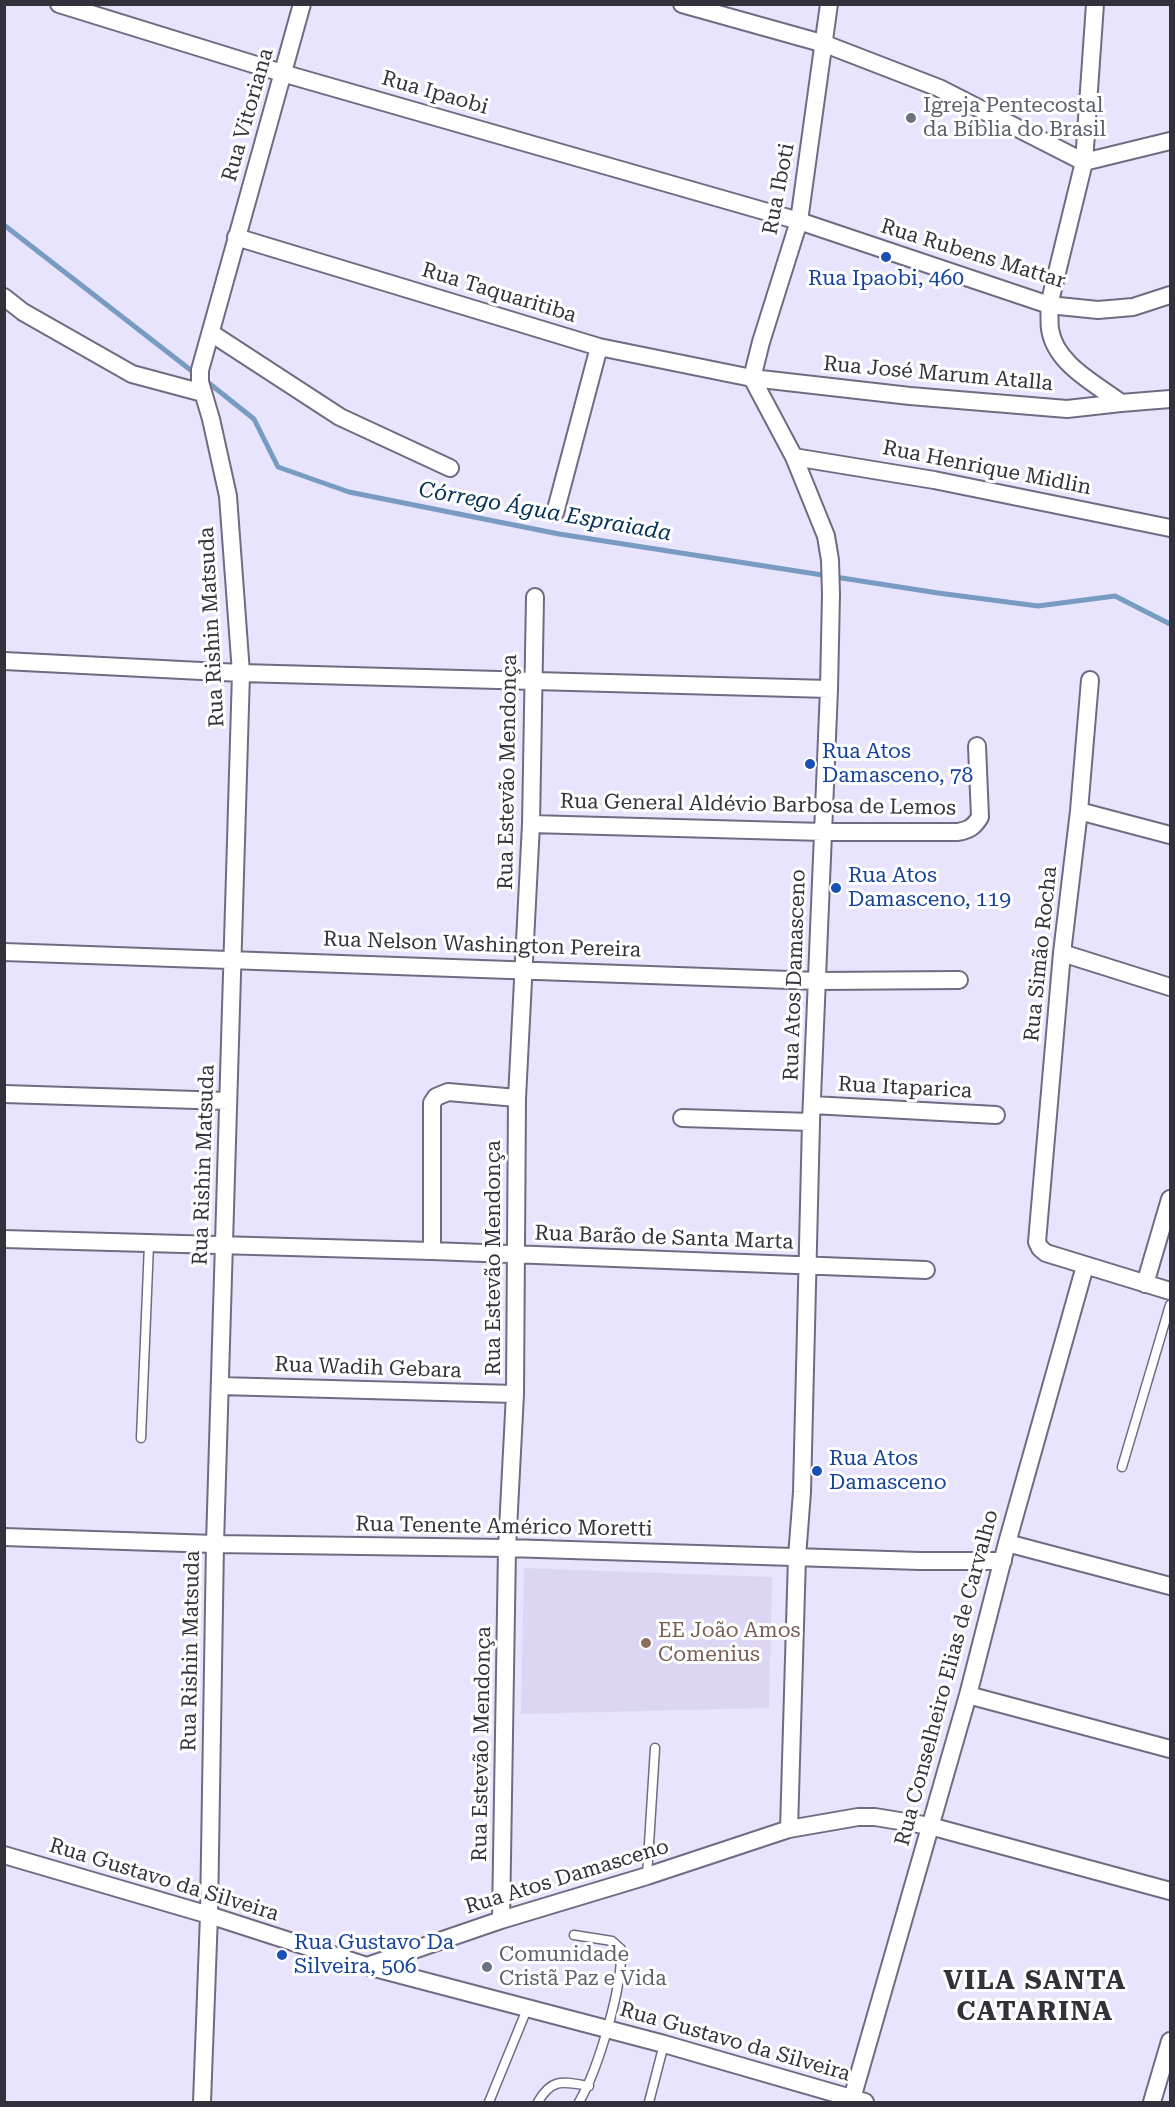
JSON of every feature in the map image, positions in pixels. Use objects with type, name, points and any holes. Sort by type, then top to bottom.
[{"type":"street","name":"Rua Ipaobi","points":[[59,4],[282,73],[799,221]]},
{"type":"street","name":"Rua Vitoriana","points":[[236,237],[302,4]]},
{"type":"street","points":[[682,4],[825,44],[939,88],[1084,162],[1170,141]]},
{"type":"street","name":"Rua Iboti","points":[[752,378],[799,221],[830,4]]},
{"type":"street","points":[[1095,4],[1084,162],[1050,305],[1050,330],[1059,352],[1066,361],[1121,403]]},
{"type":"street","name":"Rua Rubens Mattar","points":[[799,221],[1050,305],[1098,310],[1133,307],[1170,295]]},
{"type":"street","name":"Rua Rishin Matsuda","points":[[202,2103],[209,1915],[215,1544],[241,674],[228,496],[200,376],[236,237]]},
{"type":"street","name":"Rua Taquaritiba","points":[[236,237],[599,347],[752,378]]},
{"type":"street","points":[[4,297],[23,312],[132,374],[203,393]]},
{"type":"street","points":[[211,333],[340,417],[450,468]]},
{"type":"street","points":[[555,513],[599,347]]},
{"type":"street","name":"Rua José Marum Atalla","points":[[752,378],[910,396],[1067,409],[1170,399]]},
{"type":"street","name":"Rua Atos Damasceno","points":[[367,1966],[501,1920],[647,1876],[789,1829],[831,594],[830,560],[826,536],[794,457],[752,378]]},
{"type":"street","name":"Rua Henrique Midlin","points":[[794,457],[924,478],[1170,528]]},
{"type":"street","name":"Rua Estevão Mendonça","points":[[501,1920],[507,1548],[515,1394],[517,1098],[531,824],[535,597]]},
{"type":"street","points":[[4,661],[241,674],[829,689]]},
{"type":"street","name":"Rua Simão Rocha","points":[[1085,1266],[1046,1253],[1037,1242],[1037,1232],[1090,680]]},
{"type":"street","name":"Rua General Aldévio Barbosa de Lemos","points":[[531,824],[823,832],[958,832],[968,830],[980,817],[977,746]]},
{"type":"street","points":[[1079,811],[1170,834]]},
{"type":"street","name":"Rua Nelson Washington Pereira","points":[[4,952],[818,981],[959,980]]},
{"type":"street","points":[[1062,953],[1170,987]]},
{"type":"street","points":[[432,1251],[432,1104],[436,1097],[448,1092],[517,1098]]},
{"type":"street","points":[[4,1094],[228,1101]]},
{"type":"street","name":"Rua Itaparica","points":[[682,1118],[812,1114],[996,1115]]},
{"type":"street","points":[[1145,1284],[1170,1199]]},
{"type":"street","name":"Rua Barão de Santa Marta","points":[[4,1239],[432,1251],[926,1270]]},
{"type":"street","points":[[1085,1266],[1170,1291]]},
{"type":"street","name":"Rua Conselheiro Elias de Carvalho","points":[[856,2101],[968,1695],[1006,1543],[1085,1266]]},
{"type":"street","name":"Rua Wadih Gebara","points":[[220,1386],[515,1394]]},
{"type":"street","name":"Rua Tenente Américo Moretti","points":[[4,1537],[215,1544],[507,1548],[920,1562],[1003,1561]]},
{"type":"street","points":[[1006,1543],[1170,1586]]},
{"type":"street","points":[[968,1695],[1170,1749]]},
{"type":"street","points":[[789,1829],[866,1817],[930,1826],[1170,1891]]},
{"type":"street","name":"Rua Gustavo da Silveira","points":[[4,1855],[209,1915],[367,1966],[664,2044],[856,2101]]},
{"type":"street","points":[[1152,2103],[1170,2045]]},
{"type":"lane","points":[[141,1438],[149,1244]]},
{"type":"lane","points":[[1122,1467],[1170,1305]]},
{"type":"lane","points":[[647,1876],[655,1749]]},
{"type":"lane","points":[[574,1935],[612,1941],[621,1949],[622,1964],[607,2030],[589,2086],[579,2103]]},
{"type":"lane","points":[[489,2103],[528,2009]]},
{"type":"lane","points":[[649,2103],[664,2044]]},
{"type":"lane","points":[[538,2103],[545,2090],[560,2082],[589,2086]]},
{"type":"shaded area","name":"EE João Amos Comenius","points":[[524,1568],[772,1577],[769,1708],[521,1714]]},
{"type":"waterway","name":"Córrego Água Espraiada","points":[[4,225],[197,375]]},
{"type":"waterway","name":"Córrego Água Espraiada","points":[[205,380],[254,419],[278,467],[349,492],[559,534],[938,593],[1038,606],[1115,596],[1170,624]]},
{"type":"place","name":"Igreja Pentecostal da Bíblia do Brasil","points":[[911,118]]},
{"type":"place","name":"Rua Ipaobi, 460","points":[[886,257]]},
{"type":"place","name":"Rua Atos Damasceno, 78","points":[[810,764]]},
{"type":"place","name":"Rua Atos Damasceno, 119","points":[[836,888]]},
{"type":"place","name":"Rua Atos Damasceno","points":[[817,1471]]},
{"type":"place","name":"EE João Amos Comenius","points":[[646,1643]]},
{"type":"place","name":"Rua Gustavo Da Silveira, 506","points":[[282,1955]]},
{"type":"place","name":"Comunidade Cristã Paz e Vida","points":[[487,1967]]},
{"type":"district","name":"VILA SANTA CATARINA","points":[[1035,1996]]}]
